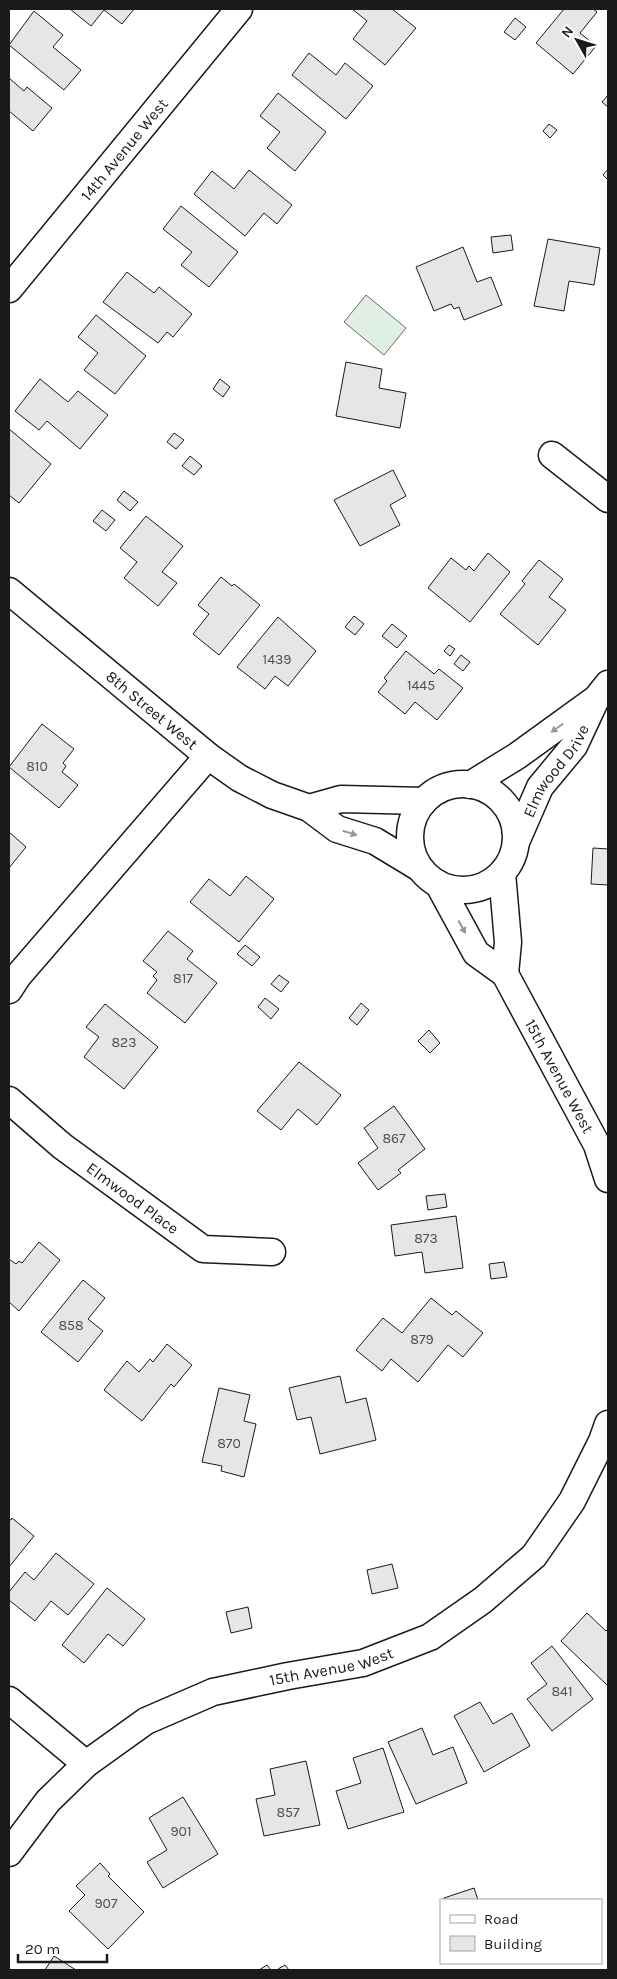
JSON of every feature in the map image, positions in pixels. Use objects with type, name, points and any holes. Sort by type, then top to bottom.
[{"type":"street","name":"14th Avenue West","points":[[9,289],[239,9]]},
{"type":"street","points":[[552,455],[608,499]]},
{"type":"street","name":"8th Street West","points":[[9,591],[208,756],[239,778],[272,795],[309,808],[337,829],[375,841],[418,866]]},
{"type":"street","name":"Elmwood Drive","points":[[470,785],[518,756],[602,691]]},
{"type":"street","name":"Elmwood Drive","points":[[516,842],[540,787],[574,746],[602,691]]},
{"type":"street","points":[[9,990],[18,976],[208,756]]},
{"type":"street","points":[[453,785],[470,785],[486,789],[499,798],[509,810],[515,825],[516,842],[512,858],[502,873],[489,884],[472,890],[455,890],[438,885],[418,866],[411,850],[410,833],[414,816],[424,801],[437,791],[453,785]]},
{"type":"street","points":[[309,808],[341,799],[424,801]]},
{"type":"street","points":[[502,873],[508,942],[504,974]]},
{"type":"street","name":"15th Avenue West","points":[[438,885],[476,953],[504,974],[597,1144],[608,1179]]},
{"type":"street","name":"Elmwood Place","points":[[9,1100],[62,1146],[203,1249],[272,1252]]},
{"type":"street","name":"15th Avenue West","points":[[9,1853],[48,1802],[86,1764],[146,1721],[213,1692],[363,1663],[430,1637],[483,1600],[534,1556],[572,1501],[602,1441],[608,1424]]},
{"type":"street","points":[[9,1700],[86,1764]]},
{"type":"green space","points":[[366,295],[406,328],[384,355],[344,322]]},
{"type":"building","points":[[70,9],[134,9],[122,24],[104,10],[91,26]]},
{"type":"building","points":[[352,9],[392,9],[416,28],[385,65],[353,39],[367,21]]},
{"type":"building","points":[[564,9],[593,9],[597,12],[580,33],[596,46],[573,74],[536,43]]},
{"type":"building","points":[[34,11],[63,35],[53,47],[81,70],[64,90],[9,45]]},
{"type":"building","points":[[515,18],[526,27],[515,40],[504,32]]},
{"type":"building","points":[[309,53],[336,75],[345,63],[373,86],[346,119],[292,75]]},
{"type":"building","points":[[9,78],[24,91],[27,87],[52,108],[33,131],[9,111]]},
{"type":"building","points":[[278,93],[326,132],[295,171],[267,148],[280,132],[260,116]]},
{"type":"building","points":[[608,95],[608,107],[602,102]]},
{"type":"building","points":[[549,124],[557,130],[550,138],[543,131]]},
{"type":"building","points":[[608,169],[608,180],[603,175]]},
{"type":"building","points":[[249,170],[292,205],[277,224],[264,213],[245,236],[194,194],[212,171],[234,189]]},
{"type":"building","points":[[181,206],[238,252],[209,287],[181,265],[192,252],[163,229]]},
{"type":"building","points":[[511,235],[513,250],[493,253],[491,237]]},
{"type":"building","points":[[548,239],[600,248],[594,285],[569,281],[564,311],[534,306]]},
{"type":"building","points":[[463,247],[477,282],[491,277],[502,305],[464,320],[459,307],[454,309],[451,304],[434,311],[416,267]]},
{"type":"building","points":[[127,272],[154,293],[159,287],[192,314],[173,337],[167,332],[158,343],[103,302]]},
{"type":"building","points":[[96,315],[146,356],[115,394],[84,370],[98,353],[78,337]]},
{"type":"building","points":[[346,362],[382,369],[379,388],[406,393],[400,428],[336,416]]},
{"type":"building","points":[[40,379],[68,402],[78,391],[108,415],[80,449],[47,421],[39,430],[15,411]]},
{"type":"building","points":[[220,379],[230,387],[223,397],[213,389]]},
{"type":"building","points":[[9,429],[51,464],[19,503],[9,495]]},
{"type":"building","points":[[174,433],[184,440],[176,449],[167,442]]},
{"type":"building","points":[[190,456],[202,466],[194,475],[182,466]]},
{"type":"building","points":[[393,470],[406,496],[390,505],[400,525],[360,546],[334,500]]},
{"type":"building","points":[[124,491],[138,502],[130,511],[117,500]]},
{"type":"building","points":[[102,510],[115,520],[106,531],[93,521]]},
{"type":"building","points":[[146,516],[183,546],[162,572],[177,583],[158,606],[124,578],[137,562],[120,548]]},
{"type":"building","points":[[488,553],[510,572],[470,622],[428,588],[451,558],[466,570],[469,566],[474,571]]},
{"type":"building","points":[[539,560],[563,579],[549,597],[566,610],[538,645],[500,614],[525,584],[522,581]]},
{"type":"building","points":[[221,577],[232,586],[234,584],[260,605],[219,655],[193,634],[209,614],[198,605]]},
{"type":"building","points":[[354,616],[364,624],[355,635],[345,627]]},
{"type":"building","points":[[278,617],[316,651],[288,686],[275,676],[265,689],[237,667]]},
{"type":"building","points":[[392,624],[407,636],[397,648],[382,636]]},
{"type":"building","points":[[449,645],[455,649],[450,656],[444,651]]},
{"type":"building","points":[[406,651],[434,674],[439,669],[463,688],[437,720],[415,702],[405,714],[378,692],[387,681],[384,678]]},
{"type":"building","points":[[461,655],[470,662],[463,671],[454,664]]},
{"type":"building","points":[[42,724],[74,749],[63,763],[66,766],[62,772],[78,785],[59,808],[9,767]]},
{"type":"building","points":[[9,832],[26,847],[9,868]]},
{"type":"building","points":[[593,848],[608,849],[608,885],[591,884]]},
{"type":"building","points":[[246,876],[274,899],[239,942],[190,902],[209,879],[230,896]]},
{"type":"building","points":[[168,931],[193,951],[187,959],[217,983],[185,1023],[147,993],[157,980],[153,976],[157,972],[143,961]]},
{"type":"building","points":[[245,945],[260,957],[252,966],[237,954]]},
{"type":"building","points":[[279,975],[289,982],[281,992],[271,984]]},
{"type":"building","points":[[265,998],[279,1009],[271,1019],[258,1007]]},
{"type":"building","points":[[361,1003],[369,1010],[357,1025],[349,1018]]},
{"type":"building","points":[[105,1004],[158,1047],[124,1089],[84,1057],[99,1037],[86,1027]]},
{"type":"building","points":[[429,1030],[440,1043],[430,1053],[418,1041]]},
{"type":"building","points":[[299,1062],[341,1095],[317,1125],[298,1109],[281,1130],[257,1111]]},
{"type":"building","points":[[394,1106],[425,1149],[398,1170],[401,1173],[378,1190],[358,1163],[378,1148],[364,1128]]},
{"type":"building","points":[[445,1194],[447,1207],[428,1210],[426,1196]]},
{"type":"building","points":[[456,1216],[463,1268],[425,1273],[422,1252],[395,1256],[391,1225]]},
{"type":"building","points":[[39,1242],[60,1260],[19,1311],[9,1302],[9,1259],[16,1264],[19,1261],[22,1263]]},
{"type":"building","points":[[504,1262],[507,1277],[491,1279],[489,1264]]},
{"type":"building","points":[[83,1280],[105,1298],[88,1319],[103,1331],[78,1362],[41,1332]]},
{"type":"building","points":[[431,1298],[452,1315],[456,1311],[483,1333],[463,1357],[448,1345],[418,1382],[391,1359],[382,1371],[356,1350],[383,1318],[402,1333]]},
{"type":"building","points":[[167,1344],[192,1365],[174,1387],[171,1384],[142,1421],[104,1390],[127,1361],[139,1372],[150,1359],[153,1362]]},
{"type":"building","points":[[340,1376],[346,1403],[366,1398],[376,1440],[320,1454],[311,1417],[297,1420],[289,1388]]},
{"type":"building","points":[[219,1388],[250,1395],[244,1421],[256,1424],[244,1477],[221,1471],[222,1466],[202,1462]]},
{"type":"building","points":[[12,1518],[34,1536],[9,1567],[9,1519],[11,1520]]},
{"type":"building","points":[[56,1553],[94,1584],[68,1615],[51,1601],[35,1621],[9,1600],[9,1592],[25,1572],[34,1580]]},
{"type":"building","points":[[392,1564],[398,1588],[372,1594],[367,1570]]},
{"type":"building","points":[[107,1588],[145,1619],[123,1646],[108,1634],[84,1663],[62,1645]]},
{"type":"building","points":[[248,1607],[252,1628],[231,1633],[226,1612]]},
{"type":"building","points":[[587,1613],[606,1631],[608,1629],[608,1686],[561,1641]]},
{"type":"building","points":[[552,1646],[593,1699],[552,1731],[527,1699],[547,1684],[531,1663]]},
{"type":"building","points":[[480,1702],[493,1724],[512,1713],[530,1746],[484,1772],[454,1716]]},
{"type":"building","points":[[422,1728],[433,1755],[453,1747],[467,1783],[416,1804],[388,1742]]},
{"type":"building","points":[[383,1748],[404,1812],[348,1829],[336,1791],[361,1783],[353,1758]]},
{"type":"building","points":[[306,1761],[320,1825],[264,1836],[256,1799],[275,1795],[270,1769]]},
{"type":"building","points":[[183,1797],[218,1854],[163,1888],[147,1862],[167,1850],[149,1818]]},
{"type":"building","points":[[100,1863],[110,1874],[108,1876],[144,1912],[108,1949],[69,1911],[85,1895],[76,1886]]},
{"type":"building","points":[[474,1888],[478,1899],[444,1899]]},
{"type":"building","points":[[54,1956],[76,1970],[45,1970]]},
{"type":"building","points":[[267,1965],[271,1970],[259,1970]]},
{"type":"building","points":[[285,1965],[289,1970],[278,1969]]}]
